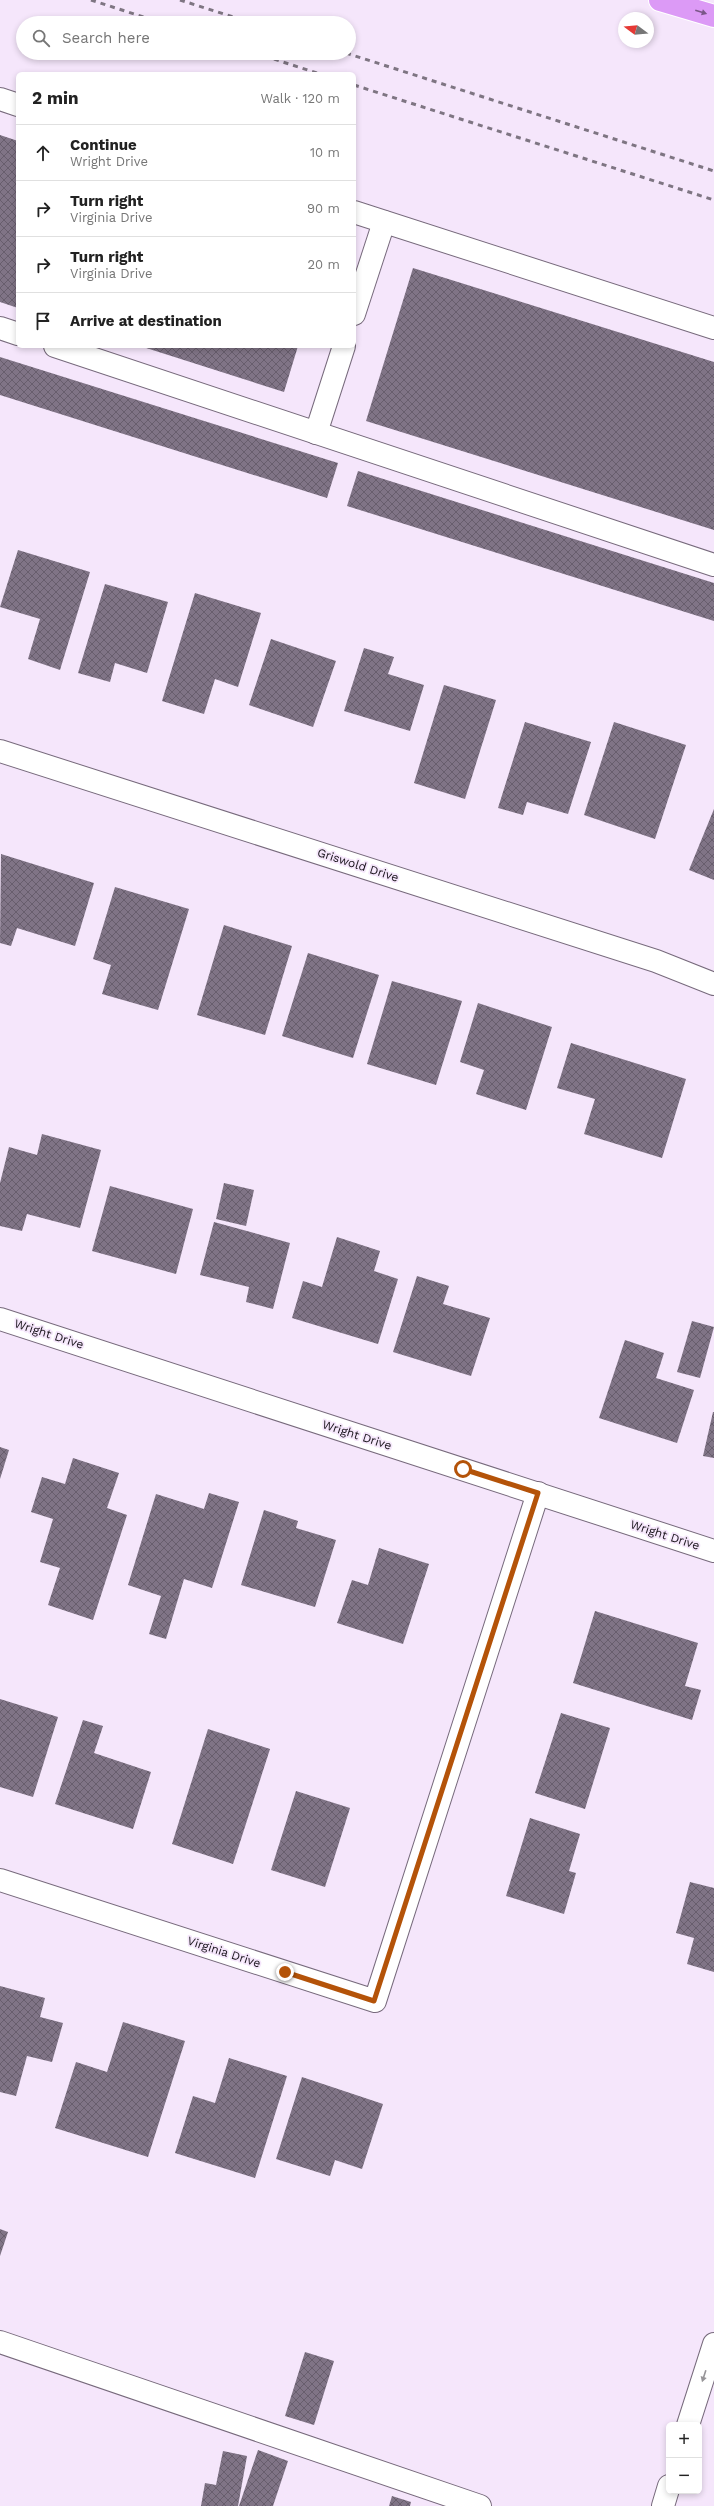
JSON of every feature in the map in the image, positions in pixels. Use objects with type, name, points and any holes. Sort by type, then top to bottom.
[{"type":"highway","points":[[660,0],[714,16]]},
{"type":"street","points":[[0,99],[16,104]]},
{"type":"street","points":[[356,213],[714,328]]},
{"type":"street","points":[[356,308],[384,222]]},
{"type":"street","points":[[0,328],[16,333]]},
{"type":"street","points":[[61,348],[714,565]]},
{"type":"street","points":[[316,433],[343,348]]},
{"type":"street","name":"Griswold Drive","points":[[0,751],[656,961],[714,984]]},
{"type":"street","name":"Wright Drive","points":[[0,1319],[714,1551]]},
{"type":"street","name":"Virginia Drive","points":[[0,1880],[374,2001],[538,1493]]},
{"type":"street","points":[[0,2342],[480,2506]]},
{"type":"street","points":[[689,2422],[714,2344]]},
{"type":"street","points":[[663,2506],[667,2494]]},
{"type":"building","points":[[0,135],[16,140],[16,307],[0,302]]},
{"type":"building","points":[[413,268],[714,362],[714,530],[366,421]]},
{"type":"building","points":[[146,348],[297,348],[284,392]]},
{"type":"building","points":[[0,357],[338,463],[327,498],[0,395]]},
{"type":"building","points":[[358,471],[714,583],[714,621],[347,506]]},
{"type":"building","points":[[18,550],[90,572],[60,670],[28,659],[40,619],[0,607]]},
{"type":"building","points":[[105,584],[168,602],[147,673],[115,663],[110,682],[78,673]]},
{"type":"building","points":[[195,593],[261,613],[238,687],[215,679],[204,714],[162,701]]},
{"type":"building","points":[[271,639],[336,661],[313,727],[249,705]]},
{"type":"building","points":[[364,648],[394,657],[388,674],[424,685],[410,731],[344,711]]},
{"type":"building","points":[[444,685],[496,700],[465,799],[414,783]]},
{"type":"building","points":[[525,722],[591,742],[568,814],[527,802],[523,815],[498,808]]},
{"type":"building","points":[[614,722],[686,745],[655,839],[584,815]]},
{"type":"building","points":[[714,809],[714,880],[689,870]]},
{"type":"building","points":[[1,854],[94,883],[75,946],[17,928],[11,946],[0,943]]},
{"type":"building","points":[[115,887],[189,909],[158,1010],[102,994],[111,965],[93,959]]},
{"type":"building","points":[[224,925],[292,946],[265,1035],[197,1015]]},
{"type":"building","points":[[308,953],[379,975],[353,1058],[282,1036]]},
{"type":"building","points":[[392,981],[462,1001],[436,1085],[367,1064]]},
{"type":"building","points":[[478,1003],[552,1027],[526,1110],[476,1094],[484,1070],[460,1062]]},
{"type":"building","points":[[571,1043],[686,1079],[662,1158],[584,1134],[595,1099],[557,1088]]},
{"type":"building","points":[[42,1134],[101,1150],[80,1228],[27,1214],[22,1231],[0,1226],[0,1183],[9,1147],[37,1155]]},
{"type":"building","points":[[224,1183],[254,1190],[246,1226],[216,1219]]},
{"type":"building","points":[[110,1186],[193,1209],[176,1274],[92,1251]]},
{"type":"building","points":[[214,1222],[290,1243],[273,1309],[246,1302],[249,1287],[200,1275]]},
{"type":"building","points":[[337,1237],[380,1251],[374,1271],[398,1279],[378,1344],[292,1318],[303,1281],[322,1287]]},
{"type":"building","points":[[417,1276],[449,1286],[443,1304],[490,1318],[471,1376],[393,1352]]},
{"type":"building","points":[[692,1321],[714,1327],[700,1378],[677,1372]]},
{"type":"building","points":[[625,1340],[664,1353],[656,1378],[694,1390],[677,1443],[599,1418]]},
{"type":"building","points":[[714,1412],[714,1458],[703,1456]]},
{"type":"building","points":[[0,1447],[9,1450],[0,1479]]},
{"type":"building","points":[[73,1458],[119,1473],[107,1508],[127,1515],[93,1620],[48,1605],[60,1568],[40,1562],[53,1519],[31,1512],[42,1477],[65,1484]]},
{"type":"building","points":[[209,1493],[239,1502],[212,1588],[184,1579],[166,1639],[149,1634],[161,1596],[128,1585],[156,1494],[204,1509]]},
{"type":"building","points":[[264,1510],[298,1521],[296,1528],[336,1540],[315,1607],[241,1585]]},
{"type":"building","points":[[379,1548],[429,1564],[403,1644],[337,1623],[352,1580],[368,1585]]},
{"type":"building","points":[[595,1611],[698,1643],[685,1686],[701,1690],[692,1720],[573,1683]]},
{"type":"building","points":[[0,1699],[58,1717],[33,1797],[0,1787]]},
{"type":"building","points":[[561,1713],[610,1728],[585,1809],[535,1793]]},
{"type":"building","points":[[83,1720],[103,1726],[94,1753],[151,1772],[133,1829],[55,1804]]},
{"type":"building","points":[[208,1729],[270,1749],[233,1864],[172,1844]]},
{"type":"building","points":[[296,1791],[350,1808],[325,1887],[271,1870]]},
{"type":"building","points":[[530,1818],[580,1834],[569,1871],[576,1873],[564,1914],[506,1896]]},
{"type":"building","points":[[690,1882],[714,1888],[714,1972],[687,1964],[694,1938],[676,1933]]},
{"type":"building","points":[[0,1986],[45,1998],[40,2017],[63,2023],[52,2062],[27,2056],[16,2096],[0,2092]]},
{"type":"building","points":[[123,2022],[185,2041],[148,2157],[55,2128],[76,2062],[107,2072]]},
{"type":"building","points":[[229,2058],[287,2076],[255,2178],[175,2153],[193,2096],[215,2103]]},
{"type":"building","points":[[302,2077],[383,2104],[362,2169],[335,2160],[330,2176],[276,2159]]},
{"type":"building","points":[[0,2229],[8,2232],[0,2256]]},
{"type":"building","points":[[305,2352],[334,2361],[314,2425],[285,2416]]},
{"type":"building","points":[[258,2450],[288,2461],[273,2506],[239,2506]]},
{"type":"building","points":[[223,2451],[247,2456],[238,2506],[201,2506],[205,2483],[216,2485]]},
{"type":"building","points":[[392,2496],[411,2502],[410,2506],[389,2506]]},
{"type":"railway","points":[[91,0],[140,16]]},
{"type":"railway","points":[[180,0],[230,16]]},
{"type":"railway","points":[[356,56],[714,171]]},
{"type":"railway","points":[[277,60],[314,72]]},
{"type":"railway","points":[[356,86],[714,200]]},
{"type":"route","points":[[285,1972],[374,2001],[538,1493],[463,1469]]}]
